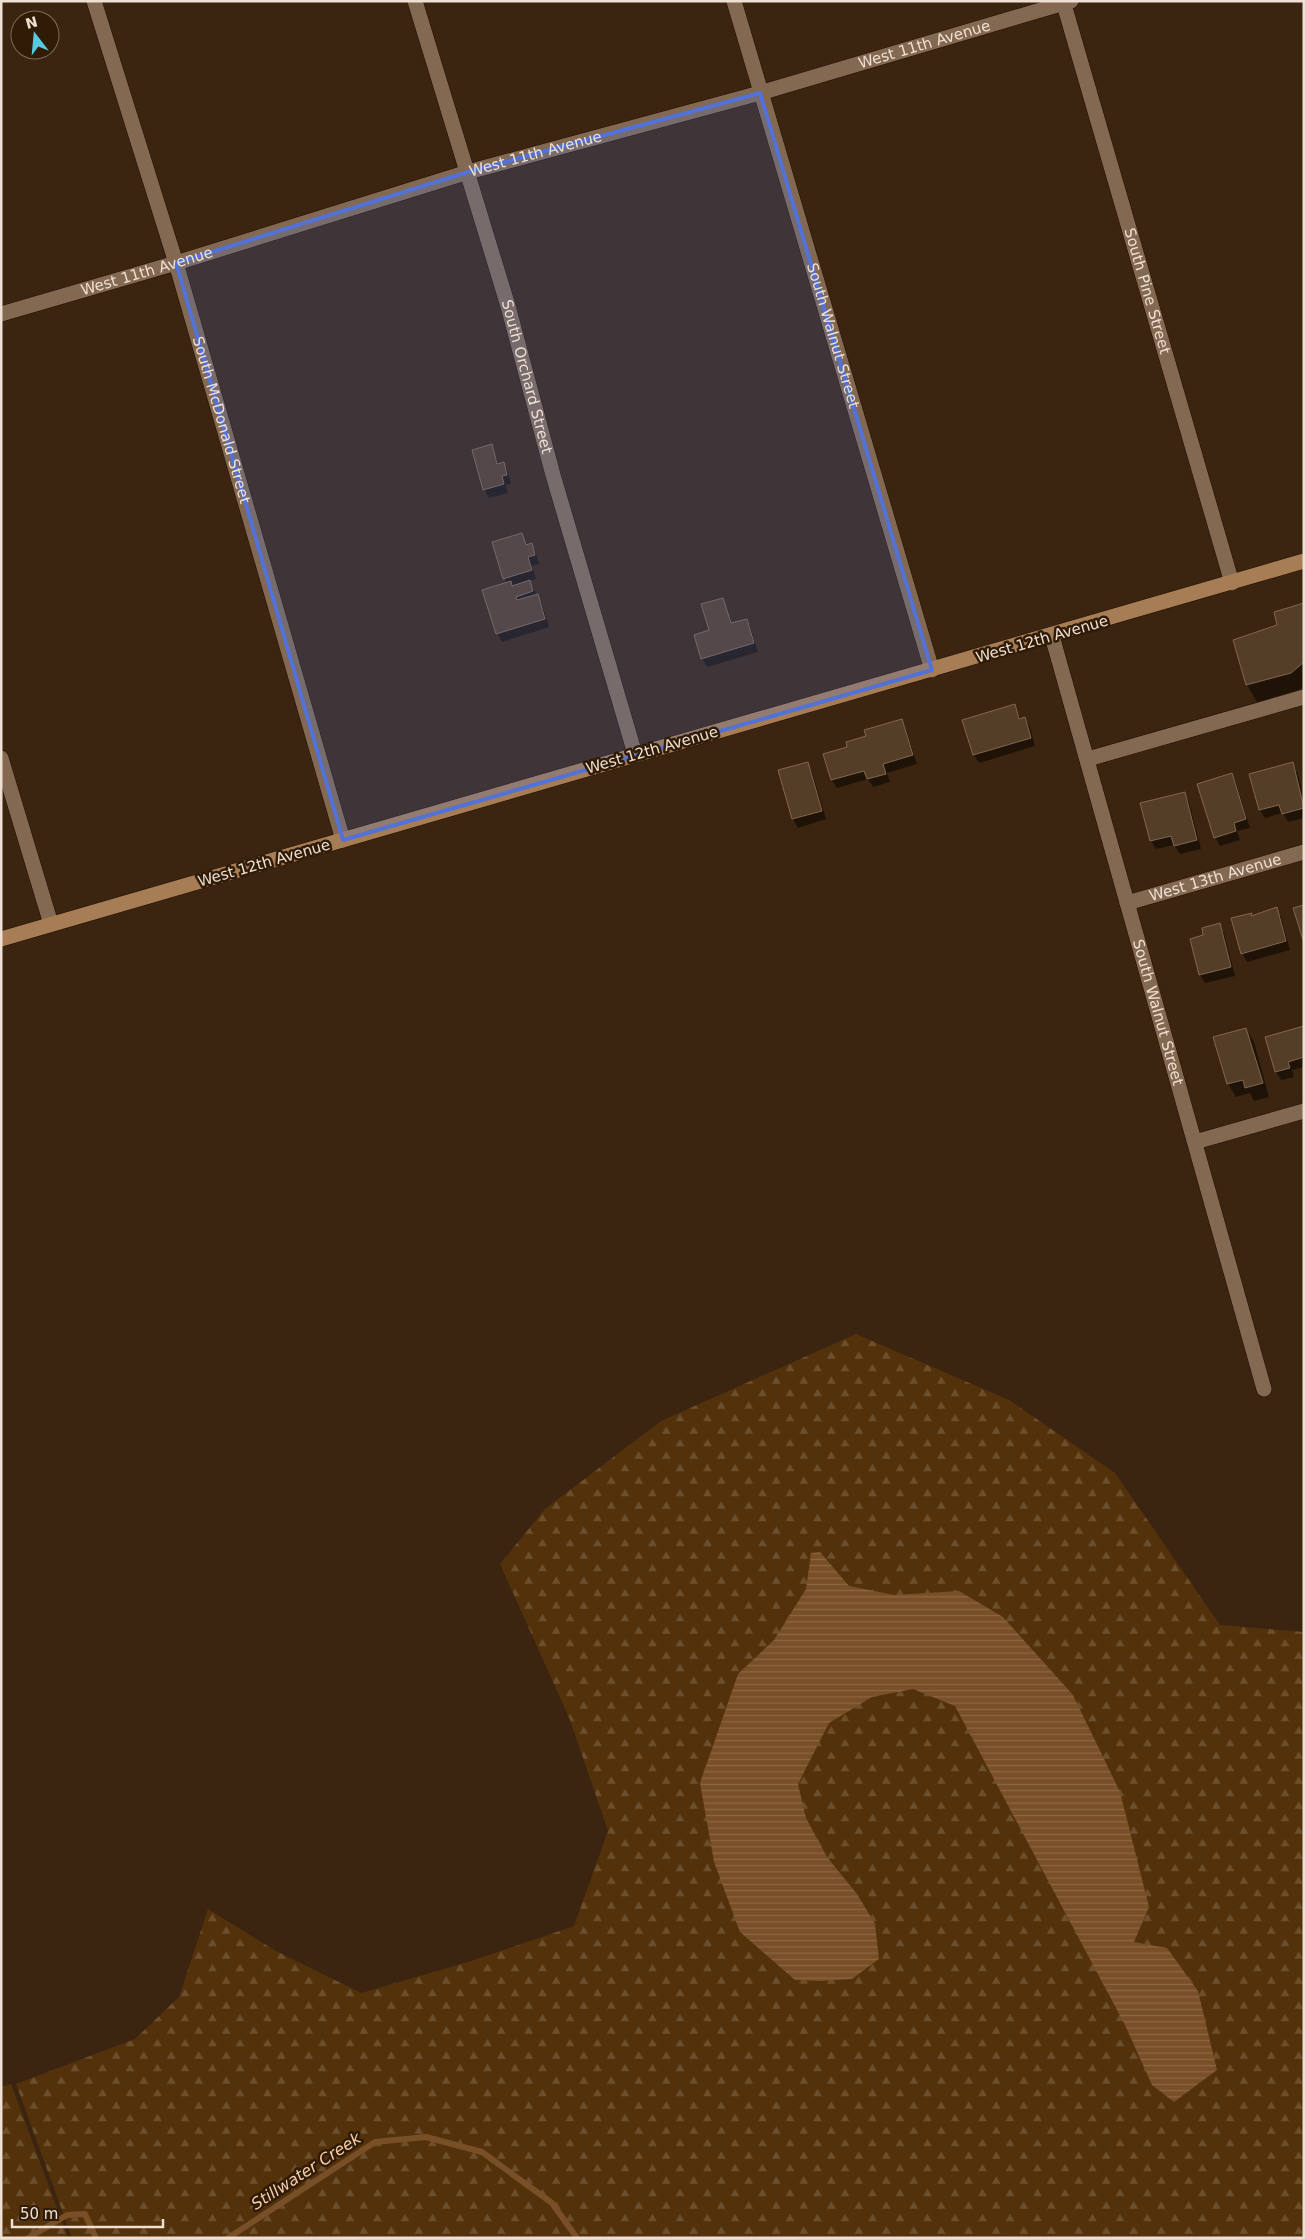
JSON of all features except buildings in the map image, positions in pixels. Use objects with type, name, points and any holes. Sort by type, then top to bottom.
[{"type":"main road","name":"West 12th Avenue","points":[[1,939],[1304,562]]},
{"type":"street","name":"South McDonald Street","points":[[94,1],[176,263],[343,840]]},
{"type":"street","name":"South Orchard Street","points":[[415,1],[508,306],[553,475],[636,754]]},
{"type":"street","name":"South Walnut Street","points":[[734,1],[932,670]]},
{"type":"street","name":"West 11th Avenue","points":[[1,314],[176,263],[468,172],[760,93],[1066,2]]},
{"type":"street","name":"South Pine Street","points":[[1066,2],[1232,582]]},
{"type":"street","name":"South Walnut Street","points":[[1052,636],[1264,1389]]},
{"type":"street","points":[[1088,760],[1304,697]]},
{"type":"street","points":[[1,758],[51,924]]},
{"type":"street","name":"West 13th Avenue","points":[[1127,903],[1304,852]]},
{"type":"street","points":[[1195,1142],[1304,1112]]},
{"type":"highlighted area","points":[[760,93],[932,670],[343,840],[176,263],[468,172]]},
{"type":"green space","points":[[856,1334],[1009,1400],[1115,1473],[1220,1625],[1304,1632],[1304,2238],[72,2238],[16,2084],[135,2039],[179,1997],[208,1909],[276,1951],[361,1993],[468,1962],[574,1926],[608,1831],[570,1720],[500,1564],[545,1509],[661,1421]]},
{"type":"green space","points":[[11,2084],[68,2238],[1,2238],[1,2087]]},
{"type":"shaded area","points":[[820,1552],[849,1586],[894,1595],[959,1591],[1003,1617],[1073,1695],[1120,1792],[1149,1907],[1134,1942],[1167,1948],[1198,1991],[1217,2070],[1174,2102],[1152,2085],[1125,2025],[955,1706],[913,1689],[872,1697],[829,1723],[798,1784],[806,1818],[827,1857],[857,1894],[875,1924],[879,1959],[852,1979],[795,1980],[740,1932],[714,1862],[700,1783],[738,1674],[774,1640],[806,1589],[811,1553]]},
{"type":"waterway","name":"Stillwater Creek","points":[[228,2238],[375,2142],[426,2137],[482,2152],[552,2203],[577,2238]]},
{"type":"waterway","points":[[28,2238],[67,2215],[85,2214],[96,2238]]}]
